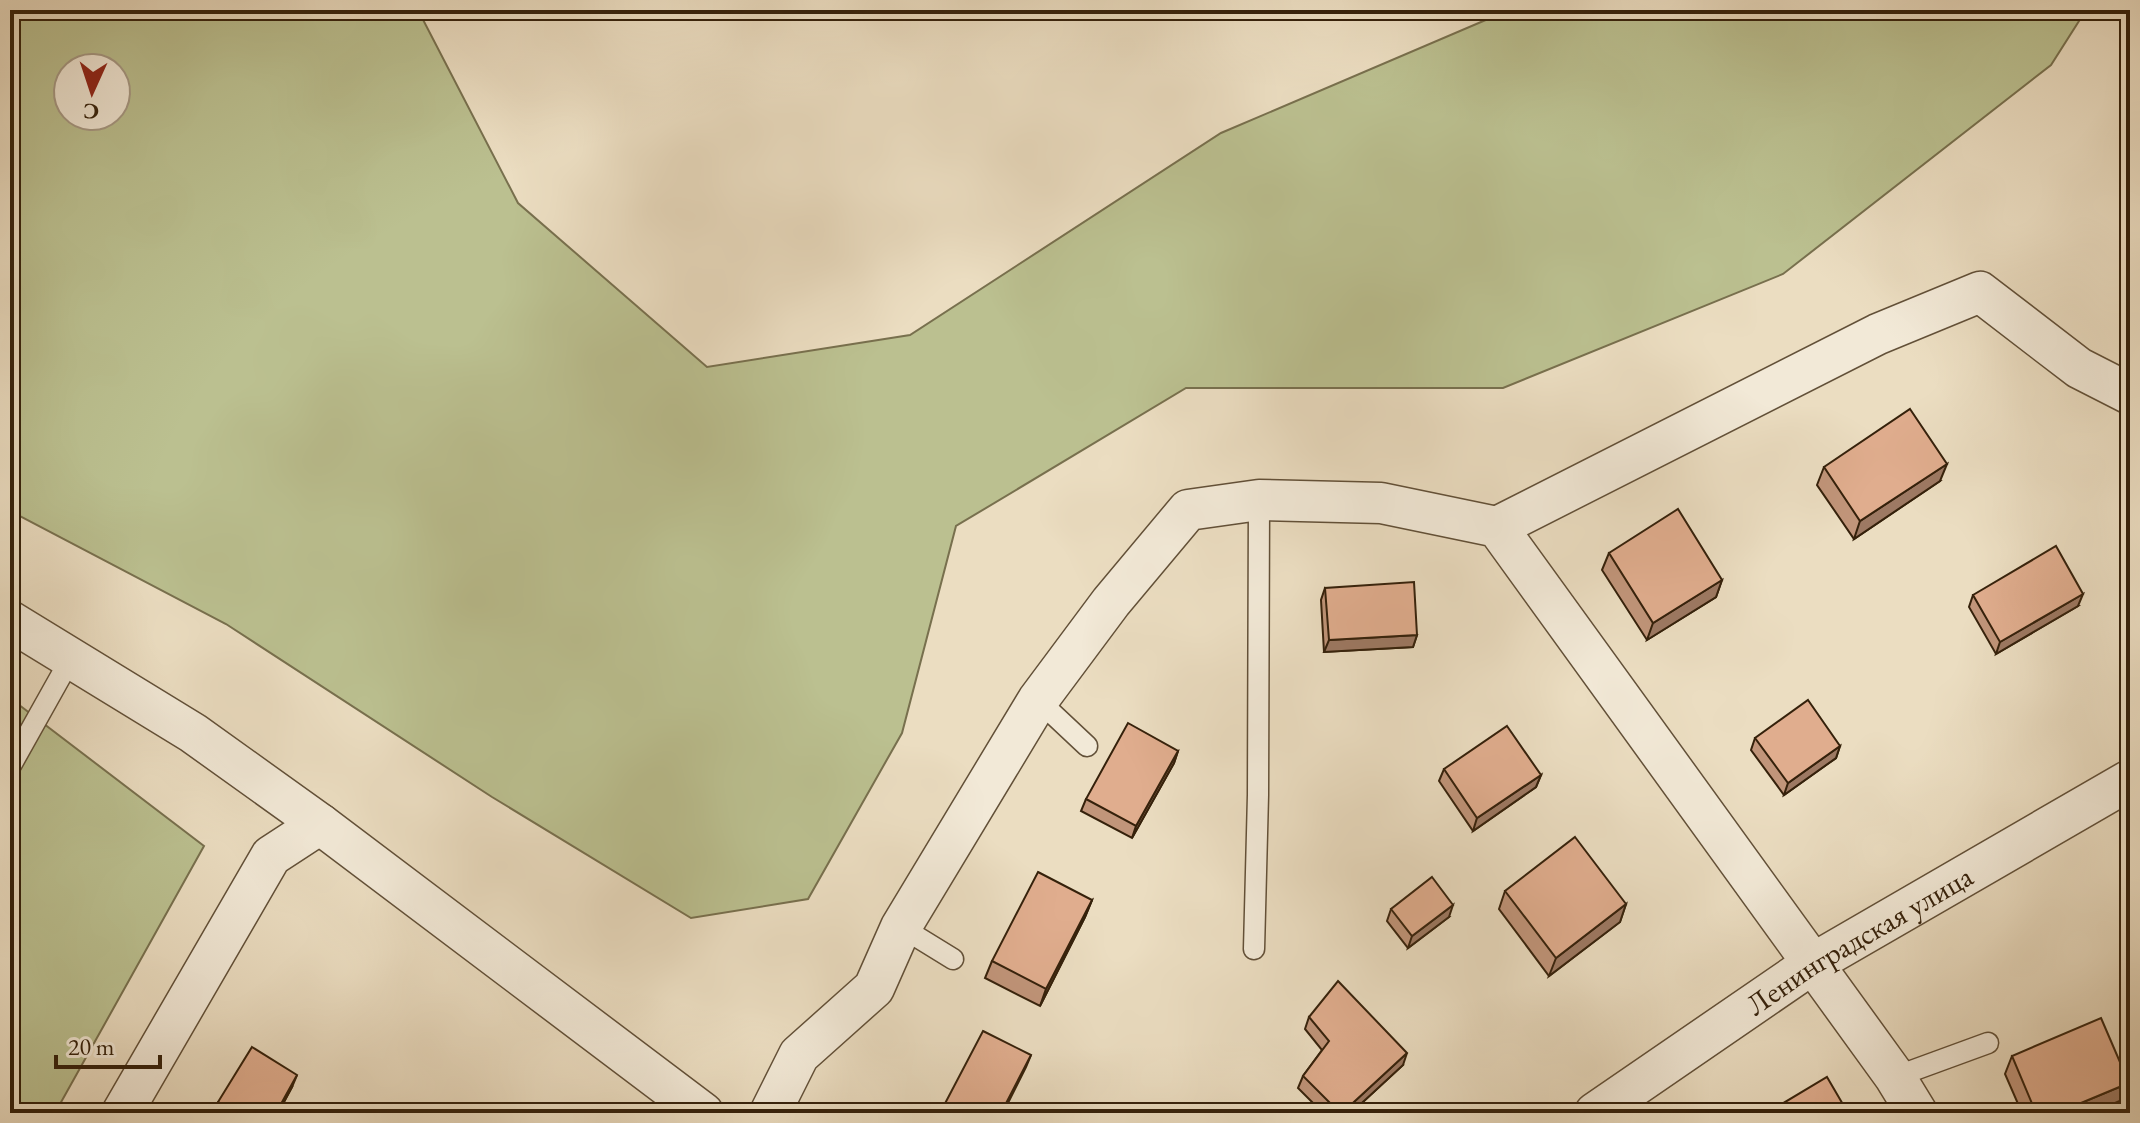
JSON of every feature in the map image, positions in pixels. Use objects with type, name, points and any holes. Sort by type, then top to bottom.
[{"type":"street","points":[[770,1113],[799,1055],[874,988],[901,927],[1038,700],[1111,602],[1188,510],[1259,500],[1381,503],[1497,527],[1878,334],[1980,292],[2079,368],[2130,394]]},
{"type":"street","points":[[1497,527],[1895,1077],[1917,1113]]},
{"type":"street","points":[[10,621],[193,733],[320,824],[703,1113]]},
{"type":"street","name":"Ленинградская улица","points":[[1595,1113],[1812,964],[2130,780]]},
{"type":"street","points":[[122,1113],[271,856],[320,824]]},
{"type":"lane","points":[[1254,949],[1259,500]]},
{"type":"lane","points":[[10,767],[71,658]]},
{"type":"lane","points":[[1038,700],[1087,746]]},
{"type":"lane","points":[[901,927],[953,959]]},
{"type":"lane","points":[[1895,1077],[1988,1043]]},
{"type":"green space","points":[[10,10],[418,10],[518,203],[707,367],[910,335],[1221,133],[1488,19],[1526,10],[2086,10],[2051,65],[1783,274],[1503,388],[1186,388],[956,526],[902,733],[808,899],[691,918],[492,797],[226,624],[10,511]]},
{"type":"green space","points":[[10,698],[204,846],[55,1113],[10,1113]]},
{"type":"building","points":[[1910,409],[1947,464],[1860,521],[1824,467]]},
{"type":"building","points":[[1678,509],[1722,580],[1653,623],[1609,553]]},
{"type":"building","points":[[2056,546],[2083,594],[2000,642],[1973,595]]},
{"type":"building","points":[[1414,582],[1417,635],[1329,640],[1325,588]]},
{"type":"building","points":[[1808,700],[1840,746],[1788,783],[1755,738]]},
{"type":"building","points":[[1128,723],[1178,751],[1136,826],[1086,799]]},
{"type":"building","points":[[1507,726],[1541,775],[1477,818],[1444,769]]},
{"type":"building","points":[[1575,837],[1626,904],[1556,958],[1505,891]]},
{"type":"building","points":[[1038,872],[1092,900],[1046,989],[992,961]]},
{"type":"building","points":[[1432,877],[1453,905],[1412,936],[1391,909]]},
{"type":"building","points":[[1338,981],[1407,1053],[1342,1113],[1303,1076],[1329,1041],[1309,1017]]},
{"type":"building","points":[[2101,1018],[2129,1083],[2057,1113],[2036,1113],[2012,1056]]},
{"type":"building","points":[[983,1031],[1031,1055],[1001,1113],[940,1113]]},
{"type":"building","points":[[252,1047],[297,1075],[276,1113],[239,1113],[218,1102]]},
{"type":"building","points":[[1827,1077],[1848,1113],[1770,1111]]}]
